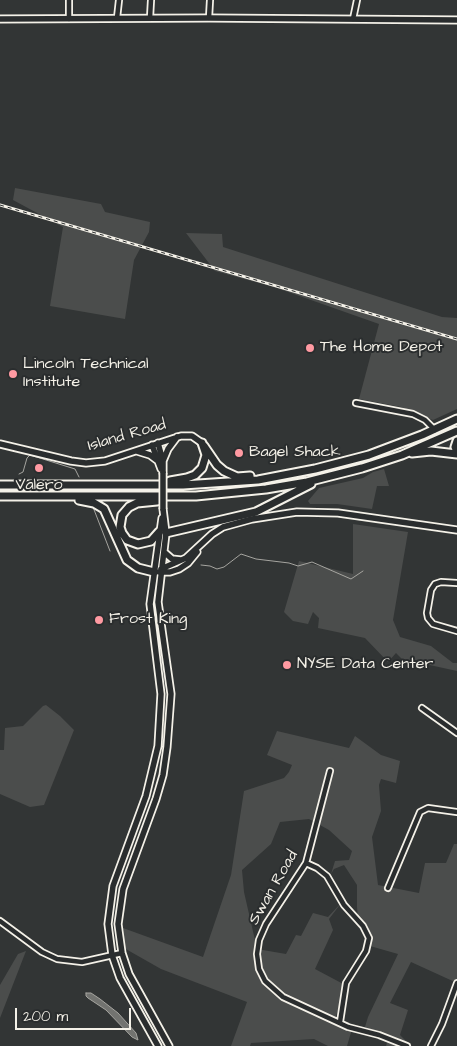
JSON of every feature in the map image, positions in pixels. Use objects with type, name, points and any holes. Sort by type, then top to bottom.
[{"type":"highway","points":[[0,485],[197,485],[260,479],[301,472],[349,460],[396,445],[457,419]]},
{"type":"highway","points":[[0,496],[182,496],[245,492],[321,479],[362,468],[402,455],[457,431]]},
{"type":"highway","points":[[402,455],[431,451],[457,453],[455,447],[457,441]]},
{"type":"highway","points":[[202,443],[224,471],[237,476],[257,475],[260,479]]},
{"type":"highway","points":[[120,486],[178,480],[195,475],[202,468],[205,461],[202,443]]},
{"type":"highway","points":[[182,496],[138,503],[129,507],[122,515],[120,524],[122,533],[132,543],[146,544],[162,533],[256,512],[321,479]]},
{"type":"highway","points":[[64,497],[94,503],[104,509],[127,560],[138,568],[159,571]]},
{"type":"main road","points":[[0,19],[457,20]]},
{"type":"main road","points":[[161,462],[168,449],[179,436]]},
{"type":"main road","name":"Island Road","points":[[0,444],[86,463],[105,461],[179,436],[190,436],[202,443]]},
{"type":"main road","points":[[155,444],[163,473],[159,606],[169,672],[171,711],[163,775],[122,888],[118,924],[122,953],[134,985],[169,1046]]},
{"type":"main road","points":[[135,451],[150,455],[161,462]]},
{"type":"main road","points":[[159,571],[183,560],[217,530],[259,518],[303,512],[338,513],[457,530]]},
{"type":"main road","points":[[158,1044],[126,990],[112,955],[108,924],[110,899],[146,796],[155,764],[161,711],[160,678],[150,610],[164,552],[162,533]]},
{"type":"main road","points":[[159,571],[170,572],[185,565],[205,541]]},
{"type":"main road","points":[[164,552],[172,559],[183,560]]},
{"type":"main road","points":[[146,796],[148,799],[140,820],[146,824]]},
{"type":"main road","points":[[136,824],[130,845],[131,849],[136,850]]},
{"type":"street","points":[[69,0],[69,18]]},
{"type":"street","points":[[117,18],[119,0]]},
{"type":"street","points":[[150,18],[151,0]]},
{"type":"street","points":[[209,18],[210,0]]},
{"type":"street","points":[[353,19],[357,0]]},
{"type":"street","points":[[356,403],[413,414],[425,420],[435,430]]},
{"type":"street","points":[[457,583],[441,582],[435,584],[431,590],[427,613],[428,618],[433,624],[457,631]]},
{"type":"street","points":[[422,708],[457,733]]},
{"type":"street","name":"Swan Road","points":[[330,771],[306,863],[261,933],[257,948],[258,962],[265,980],[279,994],[348,1026],[407,1046]]},
{"type":"street","points":[[388,888],[420,812],[428,808],[457,812]]},
{"type":"street","points":[[306,863],[317,868],[327,876],[344,905],[363,926],[370,938],[366,951],[346,983],[340,1022]]},
{"type":"street","points":[[0,921],[42,952],[57,959],[82,962],[122,953]]},
{"type":"street","points":[[431,1046],[442,1024],[457,983]]},
{"type":"shaded area","points":[[15,188],[101,204],[105,212],[150,222],[149,232],[134,260],[125,319],[50,306],[63,227],[13,200]]},
{"type":"shaded area","points":[[186,233],[222,234],[223,247],[442,317],[457,318],[457,409],[433,420],[401,407],[359,399],[379,324],[274,287],[215,271]]},
{"type":"shaded area","points":[[384,469],[389,486],[377,486],[372,509],[337,504],[310,504],[308,501],[319,488],[363,478],[373,472]]},
{"type":"shaded area","points":[[353,524],[408,532],[393,620],[400,637],[431,646],[453,663],[457,663],[457,671],[402,659],[396,653],[388,662],[365,638],[318,628],[319,618],[313,612],[308,624],[293,621],[284,612],[299,561],[353,574]]},
{"type":"shaded area","points":[[46,705],[74,730],[44,805],[30,807],[0,794],[0,750],[4,750],[5,728],[23,726]]},
{"type":"shaded area","points":[[277,731],[349,748],[355,736],[381,755],[400,761],[396,783],[381,779],[379,785],[381,811],[372,837],[378,885],[419,893],[425,863],[446,863],[454,844],[457,844],[457,983],[411,962],[390,1003],[408,1010],[400,1035],[411,1046],[386,1046],[389,1036],[365,1027],[398,954],[370,946],[370,934],[358,918],[357,885],[344,865],[334,869],[331,874],[335,861],[349,860],[352,851],[329,830],[309,819],[280,822],[271,844],[242,870],[244,892],[257,949],[286,954],[296,935],[301,936],[313,913],[328,917],[342,902],[329,919],[333,930],[315,969],[347,986],[334,1021],[352,1029],[347,1046],[328,1046],[314,1039],[251,1043],[250,1046],[231,1046],[247,1002],[161,969],[124,948],[123,928],[203,957],[231,875],[244,791],[284,778],[292,765],[267,755]]},
{"type":"shaded area","points":[[26,951],[0,1018],[0,985],[18,954]]},
{"type":"shaded area","points":[[86,993],[91,993],[118,1013],[136,1033],[138,1040],[132,1037],[106,1010],[88,998]]},
{"type":"waterway","points":[[19,474],[23,472],[27,458],[30,455],[75,469],[79,477]]},
{"type":"waterway","points":[[93,507],[110,551]]},
{"type":"waterway","points":[[201,565],[217,569],[224,567],[241,554],[256,559],[298,566],[312,562],[351,579],[363,571]]},
{"type":"railway","points":[[0,205],[457,339]]},
{"type":"place","name":"The Home Depot","points":[[310,348]]},
{"type":"place","name":"Lincoln Technical Institute","points":[[13,374]]},
{"type":"place","name":"Bagel Shack","points":[[239,453]]},
{"type":"place","name":"Valero","points":[[39,468]]},
{"type":"place","name":"Frost King","points":[[99,620]]},
{"type":"place","name":"NYSE Data Center","points":[[287,665]]}]
